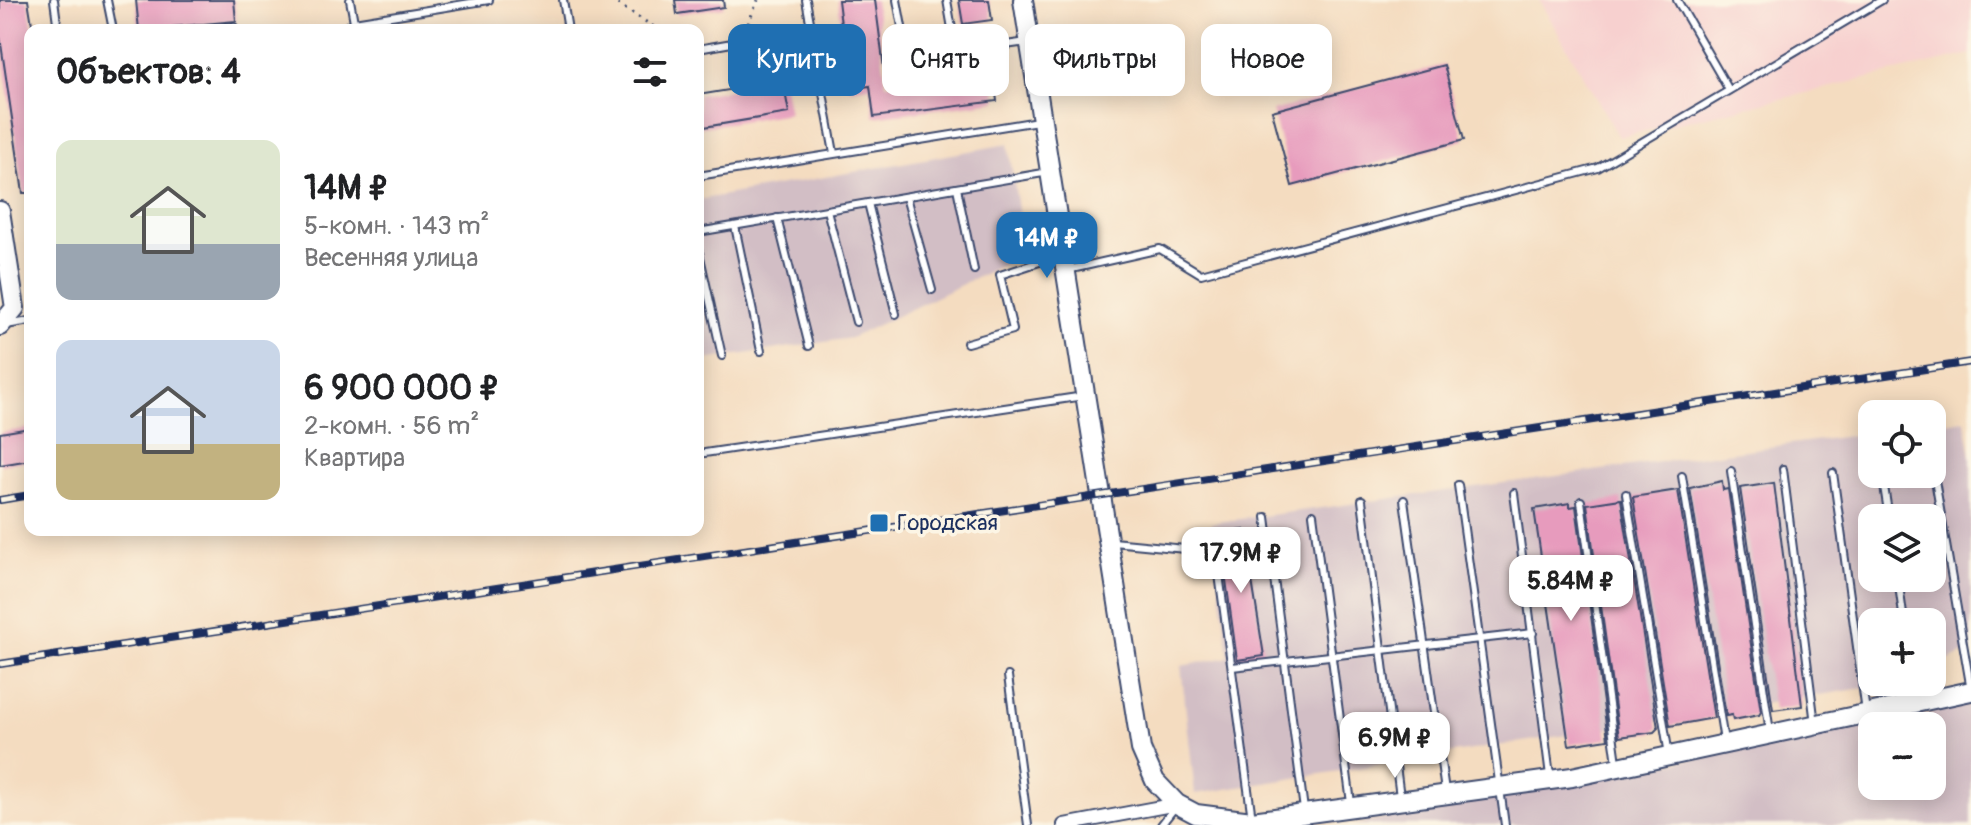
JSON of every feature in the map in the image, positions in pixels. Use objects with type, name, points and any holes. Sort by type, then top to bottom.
[{"type":"street","points":[[1023,0],[1026,24]]},
{"type":"street","points":[[1038,96],[1141,749],[1155,781],[1184,813]]},
{"type":"street","points":[[0,211],[15,308],[2,326]]},
{"type":"street","points":[[1877,712],[1971,691]]},
{"type":"street","points":[[1064,825],[1184,813],[1252,821],[1502,787],[1617,768],[1858,716]]},
{"type":"lane","points":[[54,0],[57,24]]},
{"type":"lane","points":[[107,0],[112,24]]},
{"type":"lane","points":[[350,0],[354,22]]},
{"type":"lane","points":[[350,24],[489,0]]},
{"type":"lane","points":[[563,0],[567,24]]},
{"type":"lane","points":[[806,0],[810,24]]},
{"type":"lane","points":[[897,0],[901,24]]},
{"type":"lane","points":[[947,0],[951,24]]},
{"type":"lane","points":[[1677,0],[1729,90]]},
{"type":"lane","points":[[967,343],[1013,330],[1000,275],[1065,262],[1160,249],[1201,274],[1598,168],[1882,0]]},
{"type":"lane","points":[[704,48],[728,44]]},
{"type":"lane","points":[[823,96],[834,153]]},
{"type":"lane","points":[[704,175],[1042,121]]},
{"type":"lane","points":[[704,231],[1051,172]]},
{"type":"lane","points":[[957,188],[974,270]]},
{"type":"lane","points":[[906,197],[932,290]]},
{"type":"lane","points":[[868,203],[896,314]]},
{"type":"lane","points":[[827,210],[856,322]]},
{"type":"lane","points":[[777,218],[809,346]]},
{"type":"lane","points":[[735,226],[761,351]]},
{"type":"lane","points":[[704,275],[722,356]]},
{"type":"lane","points":[[2,326],[24,322]]},
{"type":"lane","points":[[704,453],[1087,396]]},
{"type":"lane","points":[[1783,469],[1815,725]]},
{"type":"lane","points":[[1731,471],[1770,735]]},
{"type":"lane","points":[[1833,473],[1867,712]]},
{"type":"lane","points":[[1682,476],[1725,744]]},
{"type":"lane","points":[[1458,485],[1505,825]]},
{"type":"lane","points":[[1936,488],[1971,691]]},
{"type":"lane","points":[[1514,493],[1550,780]]},
{"type":"lane","points":[[1626,494],[1669,756]]},
{"type":"lane","points":[[1362,500],[1401,800]]},
{"type":"lane","points":[[1404,500],[1422,646],[1446,794]]},
{"type":"lane","points":[[1581,501],[1617,768]]},
{"type":"lane","points":[[1313,514],[1334,656],[1351,807]]},
{"type":"lane","points":[[1266,517],[1305,813]]},
{"type":"lane","points":[[1109,542],[1216,552],[1252,821]]},
{"type":"lane","points":[[1232,667],[1533,633]]},
{"type":"lane","points":[[1008,676],[1028,825]]},
{"type":"lane","points":[[1916,696],[1917,704]]},
{"type":"lane","points":[[1161,825],[1184,813]]},
{"type":"path","points":[[611,0],[649,24]]},
{"type":"path","points":[[748,24],[758,0]]},
{"type":"shaded area","points":[[1539,0],[1971,0],[1971,54],[1619,137]]},
{"type":"shaded area","points":[[1008,144],[1025,254],[851,338],[704,360],[704,199]]},
{"type":"shaded area","points":[[1965,420],[1971,457],[1971,650],[1946,662],[1946,608],[1858,608],[1858,689],[1195,794],[1181,666],[1229,657],[1211,523],[1858,435],[1858,488],[1946,488],[1946,423]]},
{"type":"shaded area","points":[[1971,705],[1971,825],[1353,825],[1858,727],[1858,800],[1946,800],[1946,712],[1935,712]]},
{"type":"building","points":[[0,0],[28,0],[32,24],[24,24],[24,193],[23,193],[0,37]]},
{"type":"building","points":[[136,0],[234,0],[236,21],[138,24]]},
{"type":"building","points":[[675,0],[723,0],[724,7],[677,14]]},
{"type":"building","points":[[838,0],[875,0],[882,53],[882,96],[996,96],[997,101],[874,117],[870,86],[866,87],[866,24],[841,24]]},
{"type":"building","points":[[959,0],[989,0],[992,20],[963,24]]},
{"type":"building","points":[[1444,65],[1464,140],[1292,186],[1272,111]]},
{"type":"building","points":[[728,90],[728,96],[786,96],[789,113],[704,127],[704,94]]},
{"type":"building","points":[[24,429],[24,461],[0,465],[0,433]]},
{"type":"building","points":[[1722,481],[1723,490],[1728,489],[1761,712],[1733,720],[1732,715],[1726,716],[1690,488]]},
{"type":"building","points":[[1774,483],[1802,706],[1773,710],[1740,488]]},
{"type":"building","points":[[1678,490],[1714,718],[1670,726],[1633,497]]},
{"type":"building","points":[[1621,499],[1658,728],[1654,732],[1619,737],[1587,504]]},
{"type":"building","points":[[1570,503],[1570,507],[1576,506],[1608,739],[1569,745],[1534,509]]},
{"type":"building","points":[[1244,530],[1264,656],[1237,660],[1222,551],[1216,534]]},
{"type":"railway","points":[[0,664],[1971,362]]},
{"type":"railway","points":[[0,500],[24,496]]},
{"type":"place","name":"Городская","points":[[879,523]]}]
